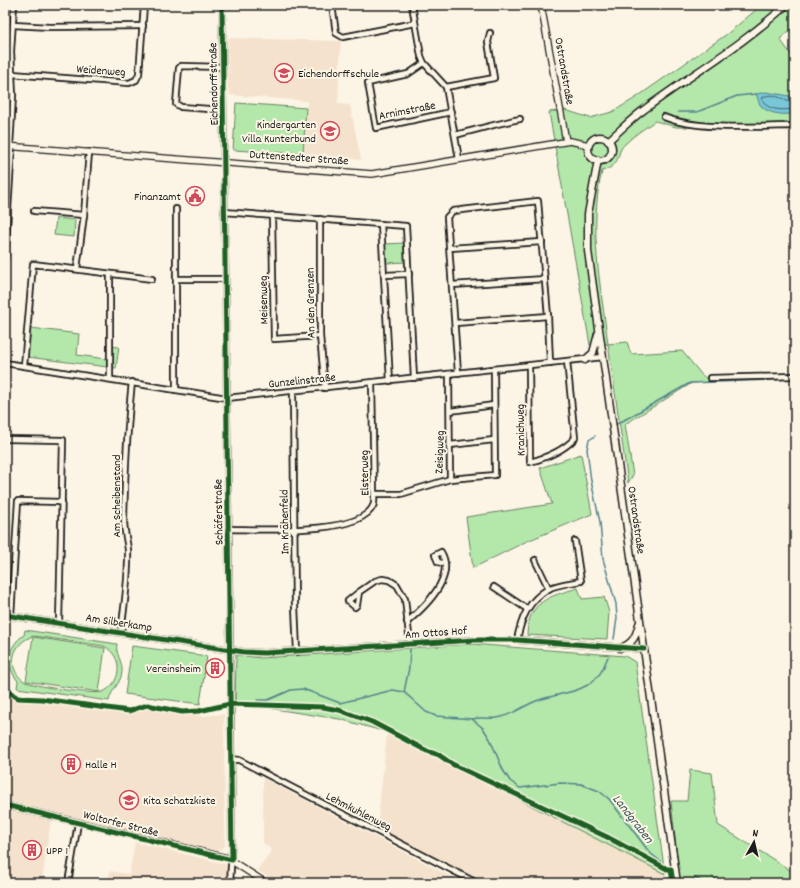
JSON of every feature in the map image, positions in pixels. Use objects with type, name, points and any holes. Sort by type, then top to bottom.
[{"type":"main road","points":[[608,141],[645,109],[730,51],[771,20],[786,5]]},
{"type":"main road","points":[[599,137],[608,141],[611,147],[610,154],[605,159],[598,160],[590,154],[589,145],[594,139],[599,137]]},
{"type":"main road","name":"Ostrandstraße","points":[[598,160],[589,205],[587,231],[588,251],[677,883]]},
{"type":"main road","points":[[585,360],[593,353],[599,331]]},
{"type":"main road","points":[[620,648],[629,645],[634,639],[640,618]]},
{"type":"street","points":[[5,258],[9,146],[13,96],[11,51],[14,5]]},
{"type":"street","name":"Weidenweg","points":[[12,74],[129,83],[136,80],[139,74],[144,5]]},
{"type":"street","name":"Eichendorffstraße","points":[[222,5],[224,163]]},
{"type":"street","points":[[332,5],[336,32],[343,37],[415,23]]},
{"type":"street","points":[[412,5],[421,56],[424,63],[446,87],[459,160]]},
{"type":"street","name":"Ostrandstraße","points":[[541,5],[566,141]]},
{"type":"street","points":[[12,25],[50,27],[143,26]]},
{"type":"street","points":[[446,87],[494,78],[488,42],[490,33]]},
{"type":"street","name":"Arnimstraße","points":[[424,63],[408,74],[368,82],[376,128],[451,112]]},
{"type":"street","name":"Eichendorffstraße","points":[[223,67],[181,66],[179,68],[176,104],[181,107],[223,110]]},
{"type":"street","points":[[664,118],[679,124],[795,126]]},
{"type":"street","points":[[455,135],[477,130],[492,124],[520,119]]},
{"type":"street","name":"Duttenstedter Straße","points":[[9,146],[372,174],[566,141],[578,141],[589,145]]},
{"type":"street","points":[[77,269],[84,215],[89,152]]},
{"type":"street","name":"Schäferstraße","points":[[224,163],[232,860],[230,883]]},
{"type":"street","points":[[458,373],[447,217],[453,210],[538,201],[548,316],[550,363]]},
{"type":"street","points":[[176,209],[176,390]]},
{"type":"street","points":[[34,211],[84,215]]},
{"type":"street","points":[[224,212],[320,218],[406,226],[414,378]]},
{"type":"street","name":"Meisenweg","points":[[272,215],[274,339],[320,336]]},
{"type":"street","name":"An den Grenzen","points":[[320,218],[320,336],[325,388]]},
{"type":"street","points":[[382,224],[390,381]]},
{"type":"street","points":[[450,248],[542,242]]},
{"type":"street","points":[[24,366],[33,264],[152,278]]},
{"type":"street","points":[[110,274],[110,379]]},
{"type":"street","points":[[384,275],[409,274]]},
{"type":"street","points":[[176,279],[225,279]]},
{"type":"street","points":[[452,285],[545,279]]},
{"type":"street","points":[[455,323],[548,316]]},
{"type":"street","name":"Gunzelinstraße","points":[[5,363],[227,398],[603,357]]},
{"type":"street","name":"Kranichweg","points":[[529,366],[530,462],[555,452],[570,444],[575,438],[567,362]]},
{"type":"street","points":[[450,479],[495,475],[494,370]]},
{"type":"street","name":"Zeisigweg","points":[[374,494],[401,494],[450,479],[449,374]]},
{"type":"street","points":[[710,378],[795,376]]},
{"type":"street","name":"Am Scheibenstand","points":[[121,633],[127,584],[128,549],[124,534],[124,520],[127,439],[132,382]]},
{"type":"street","name":"Elsterweg","points":[[228,529],[333,527],[350,522],[371,511],[374,505],[372,382]]},
{"type":"street","name":"Im Krähenfeld","points":[[293,392],[297,652]]},
{"type":"street","points":[[450,411],[494,405]]},
{"type":"street","points":[[5,439],[63,440],[59,623]]},
{"type":"street","points":[[450,445],[494,440]]},
{"type":"street","points":[[11,616],[18,501],[62,502]]},
{"type":"street","points":[[518,640],[520,623],[526,609],[549,589],[581,581],[575,542]]},
{"type":"street","points":[[535,560],[549,589]]},
{"type":"street","points":[[408,622],[429,601],[439,586],[443,577],[445,564]]},
{"type":"street","points":[[359,592],[375,581],[382,579],[389,580],[398,585],[404,595],[410,644]]},
{"type":"street","points":[[494,587],[526,609]]},
{"type":"street","name":"Am Silberkamp","points":[[5,615],[230,649]]},
{"type":"street","name":"Am Ottos Hof","points":[[230,649],[264,653],[297,652],[475,640],[518,640],[644,649]]},
{"type":"street","name":"Lehmkuhlenweg","points":[[231,759],[239,760],[477,883]]},
{"type":"street","name":"Woltorfer Straße","points":[[5,805],[232,860],[266,883]]},
{"type":"street","points":[[68,883],[78,823]]},
{"type":"shaded area","name":"Eichendorffschule","points":[[228,38],[341,41],[338,104],[350,105],[361,160],[303,154],[307,101],[230,95],[228,88]]},
{"type":"shaded area","points":[[5,694],[10,697],[130,711],[148,708],[203,716],[224,714],[225,846],[216,852],[5,800]]},
{"type":"shaded area","points":[[387,734],[664,874],[664,883],[484,883],[377,828]]},
{"type":"shaded area","points":[[263,778],[463,883],[276,883],[257,870],[272,850],[263,843]]},
{"type":"shaded area","points":[[5,809],[51,819],[42,883],[5,883]]},
{"type":"shaded area","points":[[135,842],[226,864],[229,870],[227,883],[107,883],[110,871],[129,874]]},
{"type":"green space","points":[[762,5],[795,5],[795,26],[780,39],[795,60],[795,130],[676,127],[655,121],[628,141],[622,147],[618,159],[613,166],[602,171],[596,214],[596,236],[599,279],[608,344],[590,345],[549,112],[565,110],[590,118],[612,112],[634,99],[727,34]]},
{"type":"green space","points":[[236,103],[306,108],[303,154],[233,150]]},
{"type":"green space","points":[[56,218],[75,220],[74,237],[54,235]]},
{"type":"green space","points":[[405,243],[406,262],[386,263],[385,244]]},
{"type":"green space","points":[[31,328],[79,334],[77,355],[106,359],[108,346],[119,347],[116,368],[27,357]]},
{"type":"green space","points":[[627,342],[631,354],[682,351],[701,374],[710,382],[692,383],[625,424],[633,475],[628,483],[608,344]]},
{"type":"green space","points":[[581,454],[592,514],[525,542],[473,568],[466,517],[552,504],[540,468]]},
{"type":"green space","points":[[578,588],[582,599],[604,597],[609,612],[607,639],[527,635],[531,614],[536,607],[550,597]]},
{"type":"green space","points":[[25,630],[117,644],[117,651],[122,672],[120,680],[109,701],[17,688],[18,681],[11,669],[10,656],[14,645],[24,635]],"holes":[[[34,636],[104,646],[115,656],[118,663],[118,671],[113,684],[108,689],[97,693],[29,683],[18,676],[13,662],[14,656],[21,643]]]},
{"type":"green space","points":[[33,637],[105,648],[99,692],[26,681]]},
{"type":"green space","points":[[471,644],[625,656],[635,662],[665,874],[386,732],[339,719],[235,703],[236,655],[261,658]]},
{"type":"green space","points":[[132,646],[207,656],[200,704],[125,694]]},
{"type":"green space","points":[[690,770],[712,773],[718,825],[795,873],[795,883],[724,883],[712,877],[721,883],[680,883],[671,801],[687,801]]},
{"type":"water","points":[[766,92],[790,96],[795,103],[795,111],[792,114],[780,114],[764,109],[761,106],[756,94]]},
{"type":"waterway","points":[[678,112],[697,112],[737,96],[756,94]]},
{"type":"waterway","points":[[617,424],[690,383],[795,379]]},
{"type":"waterway","points":[[595,436],[589,440],[587,449],[591,481],[600,522],[603,559],[616,604],[617,618],[614,639]]},
{"type":"waterway","points":[[404,692],[409,668],[410,649]]},
{"type":"waterway","points":[[472,719],[502,717],[544,698],[577,690],[592,682],[600,674],[608,657]]},
{"type":"waterway","name":"Landgraben","points":[[257,700],[268,700],[291,690],[303,689],[340,703],[393,690],[404,692],[426,712],[436,716],[472,719],[483,728],[490,739],[503,770],[510,781],[520,788],[560,783],[581,784],[599,791],[609,799],[650,853],[664,864]]},
{"type":"waterway","name":"Landgraben","points":[[695,878],[705,883]]},
{"type":"cycle path","points":[[5,805],[232,860],[222,5]]},
{"type":"cycle path","points":[[5,615],[244,652],[264,653],[475,640],[517,640],[644,649]]},
{"type":"cycle path","points":[[5,689],[9,689],[12,694],[18,698],[42,699],[129,711],[147,705],[182,712],[199,711],[230,704],[323,707],[339,710],[372,722],[427,751],[439,755],[452,764],[607,837],[667,869],[671,869],[673,883]]},
{"type":"place","name":"Eichendorffschule","points":[[284,73]]},
{"type":"place","name":"Kindergarten Villa Kunterbund","points":[[330,131]]},
{"type":"place","name":"Finanzamt","points":[[195,196]]},
{"type":"place","name":"Vereinsheim","points":[[215,668]]},
{"type":"place","name":"Halle H","points":[[71,764]]},
{"type":"place","name":"Kita Schatzkiste","points":[[129,800]]},
{"type":"place","name":"UPP 1","points":[[32,850]]}]
